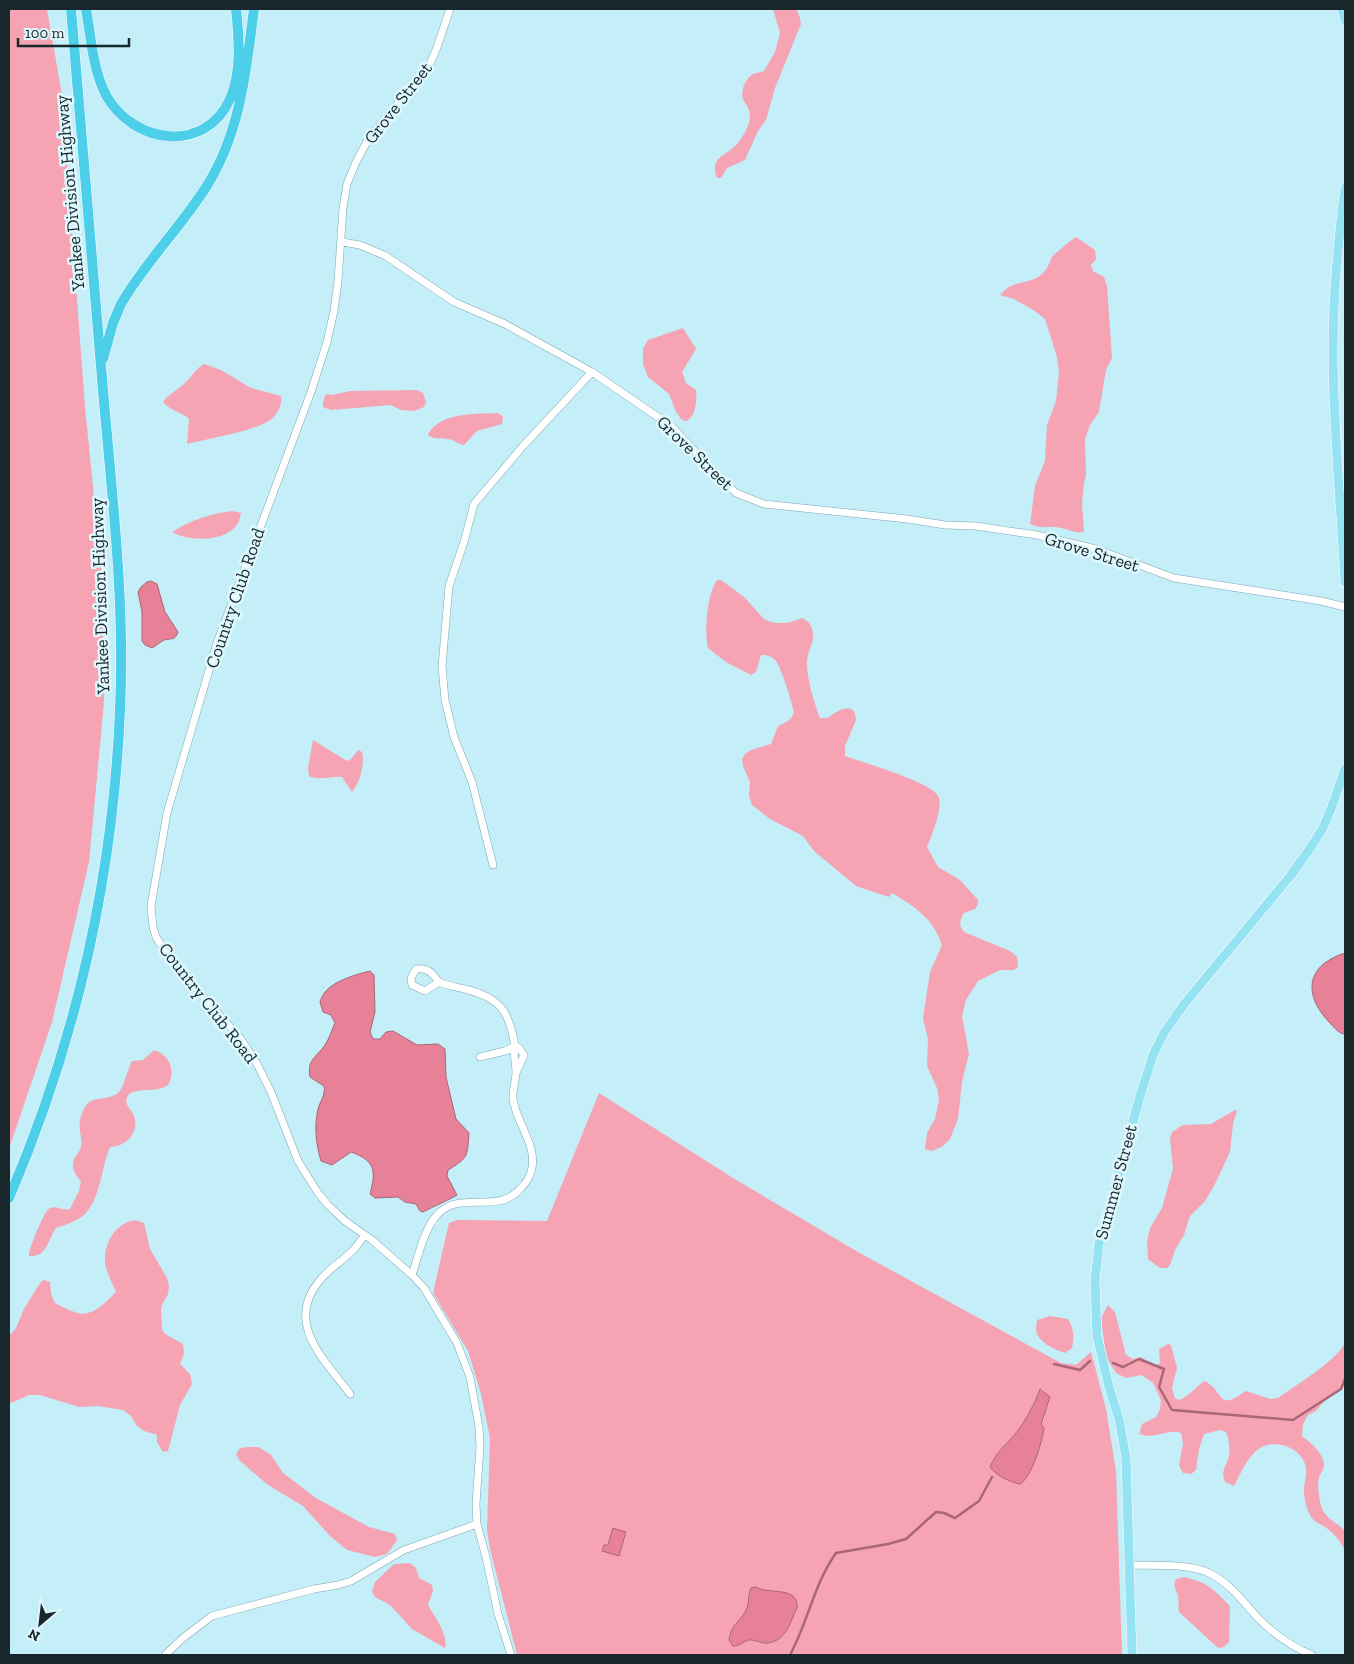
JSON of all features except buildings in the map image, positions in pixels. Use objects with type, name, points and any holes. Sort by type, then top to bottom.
[{"type":"highway","name":"Yankee Division Highway","points":[[9,1198],[41,1118],[72,1020],[91,940],[112,817],[120,708],[118,557],[71,9]]},
{"type":"highway","points":[[86,9],[99,77],[109,100],[124,117],[140,129],[156,135],[174,137],[192,133],[208,126],[219,115],[230,99],[235,83],[238,60],[236,9]]},
{"type":"highway","points":[[101,367],[113,323],[121,304],[204,188],[226,149],[242,98],[254,9]]},
{"type":"main road","points":[[1342,9],[1345,21]]},
{"type":"main road","points":[[1345,188],[1336,275],[1333,350],[1345,582]]},
{"type":"main road","name":"Summer Street","points":[[1132,1655],[1126,1458],[1119,1419],[1097,1336],[1095,1280],[1099,1243],[1153,1055],[1164,1033],[1184,1003],[1291,875],[1309,850],[1323,828],[1345,769]]},
{"type":"street","name":"Grove Street","points":[[450,9],[429,66],[418,81],[376,127],[362,149],[347,184],[344,201],[342,242],[360,245],[386,256],[454,302],[505,324],[592,372],[671,426],[736,493],[764,504],[907,519],[945,525],[976,526],[1037,535],[1096,549],[1174,578],[1328,602],[1345,607]]},
{"type":"street","name":"Country Club Road","points":[[342,242],[336,304],[327,342],[311,392],[217,643],[167,813],[151,906],[153,928],[156,938],[170,959],[240,1038],[256,1062],[271,1092],[298,1161],[318,1193],[345,1221],[390,1255],[412,1275],[424,1288],[457,1343],[470,1377],[478,1414],[480,1447],[476,1504],[477,1524],[498,1614],[511,1655]]},
{"type":"street","points":[[493,865],[472,782],[454,737],[445,700],[442,666],[449,586],[464,542],[474,504],[523,446],[592,372]]},
{"type":"street","points":[[412,1275],[429,1228],[437,1214],[458,1203],[493,1203],[511,1198],[525,1183],[531,1172],[532,1156],[512,1098],[516,1073],[513,1056],[515,1046],[511,1024],[506,1013],[496,1002],[481,993],[439,982]]},
{"type":"street","points":[[480,1057],[505,1051],[515,1046]]},
{"type":"street","points":[[350,1394],[313,1344],[306,1326],[306,1310],[308,1299],[325,1274],[352,1252],[364,1235]]},
{"type":"street","points":[[165,1655],[183,1638],[212,1616],[274,1598],[346,1582],[404,1550],[477,1524]]},
{"type":"street","points":[[1129,1565],[1183,1567],[1208,1572],[1237,1593],[1259,1619],[1278,1636],[1312,1655]]},
{"type":"shaded area","points":[[9,9],[47,9],[62,95],[85,407],[102,576],[104,702],[89,862],[52,1022],[9,1149]]},
{"type":"shaded area","points":[[773,9],[796,9],[801,24],[775,88],[766,120],[758,131],[745,160],[727,168],[721,178],[717,178],[715,166],[717,161],[732,149],[749,124],[748,107],[742,96],[744,85],[753,74],[764,71],[775,52],[780,33]]},
{"type":"shaded area","points":[[1076,237],[1095,250],[1096,259],[1091,265],[1093,271],[1104,277],[1107,286],[1112,358],[1106,370],[1099,412],[1090,425],[1085,439],[1086,476],[1082,504],[1084,532],[1075,532],[1057,527],[1038,527],[1030,524],[1035,486],[1045,461],[1047,425],[1056,401],[1059,372],[1057,357],[1045,319],[1014,299],[1000,295],[1008,288],[1034,279],[1042,274],[1052,257]]},
{"type":"shaded area","points":[[683,328],[696,349],[682,372],[686,383],[696,390],[694,411],[687,421],[682,420],[676,412],[669,394],[648,377],[643,364],[643,349],[648,340]]},
{"type":"shaded area","points":[[204,364],[221,370],[251,388],[281,396],[280,407],[276,414],[259,426],[187,444],[189,419],[163,402]]},
{"type":"shaded area","points":[[417,390],[423,393],[426,402],[424,407],[414,411],[401,410],[391,405],[331,410],[323,407],[326,394],[332,395],[350,391]]},
{"type":"shaded area","points":[[498,413],[503,417],[502,424],[477,431],[464,445],[449,439],[432,437],[428,434],[434,427],[450,418],[469,414]]},
{"type":"shaded area","points":[[232,511],[241,513],[238,523],[232,530],[223,535],[201,539],[180,536],[172,532],[201,518]]},
{"type":"shaded area","points":[[717,580],[721,580],[744,597],[764,619],[783,623],[802,618],[810,624],[813,630],[813,637],[807,660],[808,674],[820,718],[828,718],[840,710],[849,708],[855,714],[856,720],[845,746],[845,756],[912,780],[935,792],[940,803],[936,823],[927,847],[938,867],[960,880],[978,900],[975,909],[964,913],[960,925],[964,932],[1010,951],[1017,957],[1018,967],[1014,970],[1000,970],[978,981],[966,1000],[962,1016],[969,1054],[962,1082],[958,1119],[950,1139],[943,1146],[932,1151],[925,1149],[927,1133],[935,1119],[939,1101],[937,1088],[927,1066],[928,1039],[923,1018],[930,972],[942,945],[934,928],[915,908],[892,893],[889,897],[856,886],[814,851],[803,836],[770,819],[752,805],[749,796],[750,782],[742,759],[751,750],[771,744],[778,726],[790,719],[794,712],[783,677],[774,659],[761,655],[756,672],[751,675],[726,662],[708,648],[706,633],[707,613],[711,594]]},
{"type":"shaded area","points":[[151,581],[157,584],[165,612],[178,632],[174,638],[164,640],[152,648],[145,645],[142,641],[142,612],[138,592],[141,587]]},
{"type":"shaded area","points":[[313,740],[347,761],[358,750],[362,752],[361,773],[352,792],[342,777],[321,778],[309,776],[308,768]]},
{"type":"shaded area","points":[[1345,953],[1344,1034],[1336,1030],[1320,1011],[1312,991],[1316,972],[1332,958]]},
{"type":"shaded area","points":[[370,971],[374,975],[375,1012],[370,1032],[373,1039],[380,1039],[386,1032],[393,1031],[417,1045],[438,1044],[445,1049],[446,1077],[456,1119],[469,1133],[466,1156],[448,1170],[447,1176],[457,1195],[423,1212],[420,1211],[416,1204],[405,1202],[398,1197],[375,1198],[370,1194],[373,1179],[372,1168],[370,1163],[359,1155],[351,1152],[332,1165],[321,1161],[318,1148],[316,1135],[317,1116],[324,1095],[324,1086],[310,1077],[309,1071],[311,1062],[326,1043],[335,1023],[331,1015],[323,1012],[320,1002],[325,992],[334,984]]},
{"type":"shaded area","points":[[154,1050],[160,1052],[170,1064],[171,1074],[168,1085],[159,1089],[129,1094],[126,1101],[135,1119],[134,1130],[125,1142],[110,1147],[98,1191],[90,1207],[79,1219],[56,1228],[40,1254],[29,1256],[31,1246],[44,1215],[52,1207],[70,1209],[79,1191],[81,1182],[74,1170],[73,1164],[81,1147],[80,1120],[84,1108],[92,1101],[118,1093],[132,1061],[143,1060]]},
{"type":"shaded area","points":[[599,1093],[733,1178],[858,1252],[1061,1363],[1076,1365],[1091,1352],[1106,1409],[1116,1471],[1122,1655],[517,1655],[487,1531],[490,1438],[481,1394],[468,1351],[433,1293],[449,1223],[457,1220],[547,1221]]},
{"type":"shaded area","points":[[1235,1110],[1237,1111],[1233,1124],[1230,1152],[1214,1186],[1205,1201],[1190,1216],[1184,1235],[1175,1250],[1170,1265],[1167,1268],[1160,1268],[1148,1259],[1147,1241],[1150,1228],[1162,1208],[1173,1169],[1170,1138],[1172,1132],[1183,1125],[1211,1124]]},
{"type":"shaded area","points":[[135,1220],[144,1223],[150,1249],[167,1278],[169,1285],[168,1294],[161,1309],[162,1330],[165,1334],[183,1344],[184,1354],[180,1364],[190,1374],[192,1384],[180,1405],[168,1451],[163,1452],[157,1442],[157,1435],[144,1431],[137,1426],[131,1416],[123,1410],[98,1406],[79,1407],[40,1395],[29,1395],[11,1403],[9,1402],[9,1336],[16,1328],[24,1309],[40,1283],[44,1280],[50,1282],[51,1294],[55,1303],[69,1310],[84,1314],[99,1307],[116,1292],[105,1262],[109,1241],[117,1229]]},
{"type":"shaded area","points":[[1108,1305],[1115,1312],[1126,1355],[1133,1359],[1141,1357],[1155,1366],[1160,1363],[1159,1349],[1168,1344],[1171,1345],[1177,1368],[1172,1388],[1175,1398],[1179,1400],[1205,1381],[1225,1400],[1230,1400],[1246,1391],[1270,1399],[1278,1398],[1333,1358],[1345,1343],[1345,1384],[1335,1394],[1326,1399],[1316,1411],[1308,1415],[1303,1424],[1302,1436],[1309,1441],[1323,1459],[1324,1467],[1318,1485],[1321,1506],[1328,1517],[1345,1531],[1345,1551],[1334,1535],[1310,1516],[1304,1493],[1306,1467],[1303,1459],[1292,1448],[1276,1444],[1261,1448],[1248,1460],[1234,1486],[1225,1482],[1223,1475],[1229,1452],[1226,1432],[1220,1430],[1204,1434],[1199,1449],[1196,1470],[1191,1474],[1183,1473],[1179,1466],[1183,1444],[1181,1433],[1171,1432],[1151,1436],[1139,1434],[1142,1424],[1156,1417],[1160,1409],[1161,1400],[1153,1383],[1142,1375],[1126,1378],[1116,1373],[1106,1357],[1101,1318]]},
{"type":"shaded area","points":[[1050,1316],[1068,1319],[1071,1326],[1072,1348],[1065,1353],[1047,1344],[1037,1333],[1037,1320]]},
{"type":"shaded area","points":[[1040,1389],[1050,1397],[1041,1424],[1044,1428],[1036,1459],[1029,1474],[1020,1484],[1007,1480],[990,1467],[998,1453],[1023,1423]]},
{"type":"shaded area","points":[[258,1447],[271,1455],[283,1473],[316,1498],[369,1527],[395,1534],[397,1540],[387,1554],[375,1557],[347,1550],[330,1536],[303,1506],[268,1485],[239,1460],[236,1454],[240,1448]]},
{"type":"shaded area","points":[[613,1528],[626,1532],[619,1556],[602,1551],[604,1545],[608,1545]]},
{"type":"shaded area","points":[[410,1563],[416,1568],[419,1578],[432,1585],[433,1591],[428,1605],[445,1637],[445,1648],[412,1629],[390,1605],[375,1597],[372,1592],[375,1582],[394,1564]]},
{"type":"shaded area","points":[[1184,1577],[1210,1587],[1230,1606],[1229,1642],[1224,1647],[1218,1648],[1179,1612],[1175,1584],[1176,1579]]},
{"type":"shaded area","points":[[756,1587],[788,1593],[796,1601],[797,1608],[787,1630],[780,1638],[768,1643],[748,1640],[740,1645],[733,1646],[729,1640],[730,1634],[747,1608],[751,1588]]},
{"type":"waterway","points":[[1113,1363],[1123,1367],[1139,1359],[1164,1369],[1159,1387],[1172,1410],[1293,1420],[1341,1389],[1345,1379]]},
{"type":"waterway","points":[[1054,1364],[1080,1370],[1090,1361]]},
{"type":"waterway","points":[[790,1655],[802,1630],[822,1577],[836,1553],[906,1539],[936,1512],[955,1518],[979,1501],[992,1477]]}]
